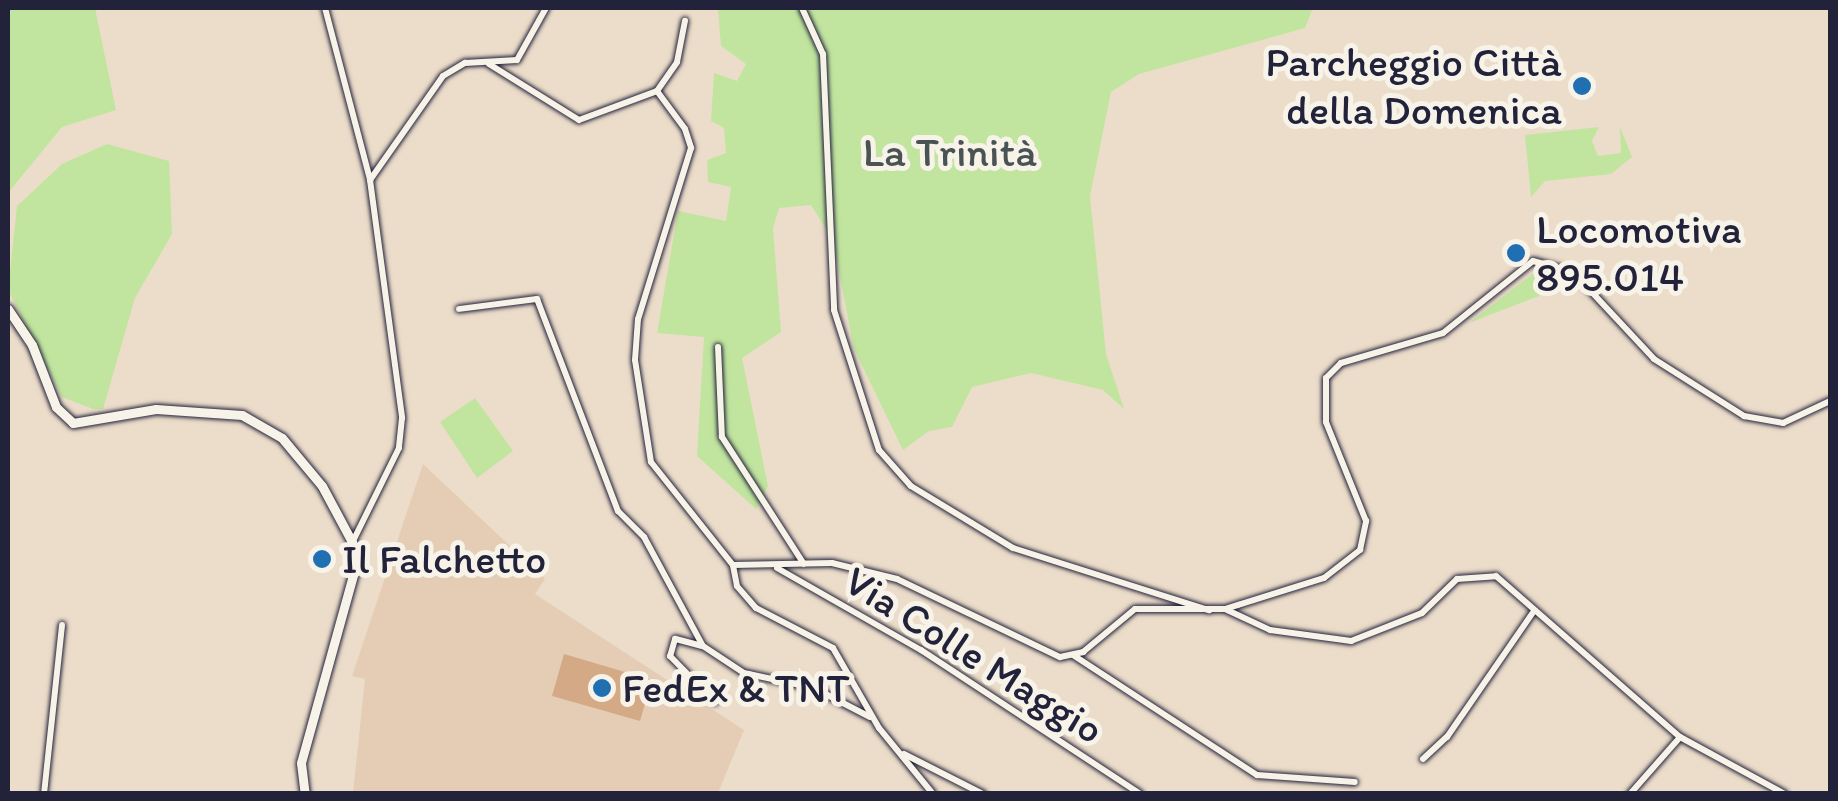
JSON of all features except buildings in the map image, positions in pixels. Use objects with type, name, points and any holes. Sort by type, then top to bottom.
[{"type":"street","points":[[305,794],[301,763],[346,619],[352,542],[399,448],[402,418],[370,180],[325,8]]},
{"type":"street","points":[[370,180],[443,76],[465,64],[517,60],[530,48],[546,8]]},
{"type":"street","points":[[802,8],[823,54],[834,310],[879,450],[911,486],[1013,548],[1212,611]]},
{"type":"street","points":[[489,64],[580,120],[657,92],[677,62],[685,22]]},
{"type":"street","points":[[657,92],[690,148],[633,338],[642,411],[656,475],[732,564],[737,586],[756,608],[833,648],[874,720],[933,794]]},
{"type":"street","points":[[1073,655],[1135,609],[1225,609],[1324,578],[1360,550],[1364,511],[1326,422],[1331,371],[1434,337],[1521,266],[1557,262],[1654,359],[1744,416],[1783,423],[1830,401]]},
{"type":"street","points":[[459,309],[538,299],[618,511],[644,538],[703,646]]},
{"type":"street","points":[[8,309],[62,416],[85,424],[156,409],[242,415],[298,454],[352,542]]},
{"type":"street","points":[[718,347],[722,437],[804,564]]},
{"type":"street","points":[[732,564],[776,568],[804,564],[898,580],[1044,654],[1073,655],[1257,775],[1355,782]]},
{"type":"street","name":"Via Colle Maggio","points":[[776,568],[921,650],[1140,794]]},
{"type":"street","points":[[1225,609],[1270,630],[1351,642],[1391,630],[1457,580],[1482,574],[1510,583],[1534,611],[1680,738],[1785,794]]},
{"type":"street","points":[[1423,759],[1447,737],[1534,611]]},
{"type":"street","points":[[44,794],[62,625]]},
{"type":"street","points":[[715,702],[670,656],[675,639],[703,646],[744,673],[814,688],[874,720]]},
{"type":"street","points":[[1630,794],[1680,738]]},
{"type":"street","points":[[902,754],[983,794]]},
{"type":"shaded area","points":[[423,464],[545,579],[535,594],[744,730],[718,793],[353,793],[365,679],[352,676]]},
{"type":"green space","points":[[8,8],[95,8],[116,110],[62,127],[8,193]]},
{"type":"green space","name":"La Trinità","points":[[718,8],[1313,8],[1305,28],[1139,74],[1111,92],[1090,196],[1106,354],[1124,409],[1103,390],[1031,373],[972,387],[952,427],[929,431],[903,450],[854,349],[833,240],[811,205],[779,208],[773,228],[781,332],[742,358],[768,486],[756,509],[697,456],[704,337],[657,333],[678,211],[726,221],[731,187],[708,182],[707,160],[726,153],[724,128],[711,121],[714,73],[737,81],[746,64],[721,46]]},
{"type":"green space","points":[[1599,127],[1592,141],[1598,156],[1621,153],[1620,127],[1632,157],[1611,174],[1545,181],[1531,197],[1525,135]]},
{"type":"green space","points":[[107,144],[169,161],[172,234],[135,298],[103,409],[93,409],[62,397],[8,290],[17,206],[62,164]]},
{"type":"green space","points":[[1543,266],[1551,282],[1539,296],[1469,323]]},
{"type":"green space","points":[[475,398],[513,451],[477,478],[440,422]]},
{"type":"place","name":"Parcheggio Città della Domenica","points":[[1582,86]]},
{"type":"place","name":"Locomotiva 895.014","points":[[1516,253]]},
{"type":"place","name":"Il Falchetto","points":[[322,559]]},
{"type":"place","name":"FedEx & TNT","points":[[602,688]]}]
